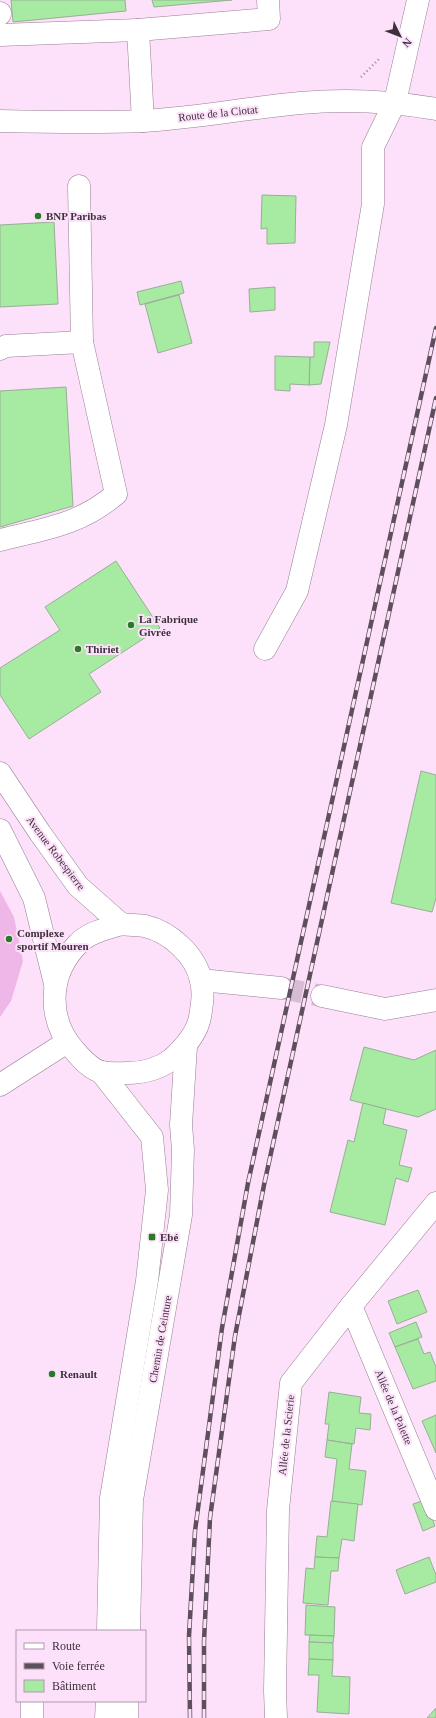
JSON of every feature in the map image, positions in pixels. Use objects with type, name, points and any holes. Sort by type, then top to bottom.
[{"type":"main road","points":[[0,35],[138,30],[269,19],[268,0]]},
{"type":"main road","points":[[265,649],[297,591],[299,584],[336,425],[373,204],[373,146],[395,102],[418,0]]},
{"type":"main road","points":[[138,30],[143,121]]},
{"type":"main road","name":"Route de la Ciotat","points":[[0,121],[143,121],[300,103],[395,102],[436,109]]},
{"type":"main road","points":[[0,540],[74,521],[102,506],[116,494],[82,342],[79,186]]},
{"type":"main road","points":[[0,349],[6,346],[82,342]]},
{"type":"main road","name":"Avenue Robespierre","points":[[0,773],[78,886],[121,924]]},
{"type":"main road","points":[[0,830],[34,898],[55,984]]},
{"type":"main road","points":[[55,984],[63,962],[78,943],[98,931],[121,924],[145,926],[168,935],[186,952],[201,980],[203,998],[199,1023],[186,1046],[166,1063],[142,1073],[101,1072]]},
{"type":"main road","points":[[201,980],[281,988]]},
{"type":"main road","name":"Chemin de Ceinture","points":[[55,984],[54,1004],[58,1024],[67,1042],[89,1065],[101,1072],[152,1137],[157,1190],[147,1281],[111,1498],[108,1630]]},
{"type":"main road","points":[[322,996],[385,1009],[436,1000]]},
{"type":"main road","points":[[0,1085],[67,1042]]},
{"type":"main road","name":"Chemin de Ceinture","points":[[129,1630],[132,1500],[181,1215],[183,1150],[181,1125],[186,1046]]},
{"type":"main road","name":"Allée de la Scierie","points":[[276,1718],[275,1691],[278,1510],[291,1383],[351,1306],[436,1203]]},
{"type":"main road","name":"Allée de la Palette","points":[[351,1306],[436,1509]]},
{"type":"main road","points":[[32,1702],[32,1718]]},
{"type":"main road","points":[[106,1718],[107,1702]]},
{"type":"main road","points":[[127,1702],[128,1718]]},
{"type":"path","points":[[337,102],[383,55]]},
{"type":"shaded area","name":"Complexe sportif Mouren","points":[[0,891],[14,917],[23,961],[11,1001],[0,1017]]},
{"type":"building","points":[[11,0],[125,0],[126,11],[13,22]]},
{"type":"building","points":[[152,0],[232,0],[154,7]]},
{"type":"building","points":[[262,195],[296,196],[295,243],[267,244],[267,228],[261,229]]},
{"type":"building","points":[[54,222],[58,304],[0,307],[0,225]]},
{"type":"building","points":[[181,281],[184,293],[140,305],[137,292]]},
{"type":"building","points":[[275,287],[275,310],[250,312],[249,289]]},
{"type":"building","points":[[179,295],[192,343],[158,353],[145,304]]},
{"type":"building","points":[[314,342],[330,342],[321,384],[309,385],[310,357],[314,357]]},
{"type":"building","points":[[275,356],[310,357],[309,385],[290,384],[290,391],[275,390]]},
{"type":"building","points":[[66,387],[73,506],[0,527],[0,391]]},
{"type":"building","name":"Thiriet","points":[[116,561],[160,628],[89,674],[101,692],[29,739],[0,695],[0,668],[60,630],[45,607]]},
{"type":"building","points":[[421,771],[436,775],[436,898],[432,912],[391,903]]},
{"type":"building","points":[[364,1047],[414,1060],[436,1050],[436,1109],[418,1117],[350,1100]]},
{"type":"building","points":[[363,1103],[386,1109],[383,1124],[407,1130],[399,1165],[412,1168],[408,1182],[396,1178],[385,1225],[330,1212],[348,1140],[354,1142]]},
{"type":"building","points":[[418,1290],[427,1312],[397,1324],[388,1301]]},
{"type":"building","points":[[416,1322],[422,1337],[395,1347],[389,1333]]},
{"type":"building","points":[[418,1339],[424,1354],[430,1352],[436,1367],[436,1381],[413,1389],[395,1347]]},
{"type":"building","points":[[329,1392],[361,1397],[359,1413],[371,1414],[370,1430],[356,1428],[354,1444],[327,1440],[329,1424],[325,1424]]},
{"type":"building","points":[[436,1415],[436,1453],[422,1421]]},
{"type":"building","points":[[327,1440],[352,1444],[349,1469],[366,1471],[362,1505],[332,1501],[337,1459],[325,1457]]},
{"type":"building","points":[[425,1500],[435,1526],[423,1531],[413,1504]]},
{"type":"building","points":[[331,1501],[358,1504],[354,1541],[342,1539],[339,1558],[315,1557],[317,1536],[327,1537]]},
{"type":"building","points":[[315,1557],[339,1558],[338,1571],[331,1571],[328,1605],[303,1603],[306,1568],[314,1569]]},
{"type":"building","points":[[429,1557],[436,1575],[436,1582],[405,1594],[396,1570]]},
{"type":"building","points":[[306,1605],[335,1607],[334,1636],[305,1635]]},
{"type":"building","points":[[310,1635],[334,1636],[333,1643],[309,1642]]},
{"type":"building","points":[[309,1642],[333,1643],[333,1660],[309,1659]]},
{"type":"building","points":[[309,1659],[333,1660],[332,1676],[350,1677],[349,1714],[317,1712],[319,1675],[308,1675]]},
{"type":"building","points":[[436,1708],[436,1718],[427,1718]]},
{"type":"tunnel","points":[[281,988],[322,996]]},
{"type":"railway","points":[[190,1718],[189,1636],[195,1531],[222,1328],[248,1183],[436,328]]},
{"type":"railway","points":[[204,1718],[204,1641],[210,1518],[235,1336],[264,1185],[436,398]]},
{"type":"place","name":"BNP Paribas","points":[[38,216]]},
{"type":"place","name":"La Fabrique Givrée","points":[[131,625]]},
{"type":"place","name":"Thiriet","points":[[78,649]]},
{"type":"place","name":"Complexe sportif Mouren","points":[[9,939]]},
{"type":"place","name":"Ebé","points":[[152,1237]]},
{"type":"place","name":"Renault","points":[[52,1374]]}]
